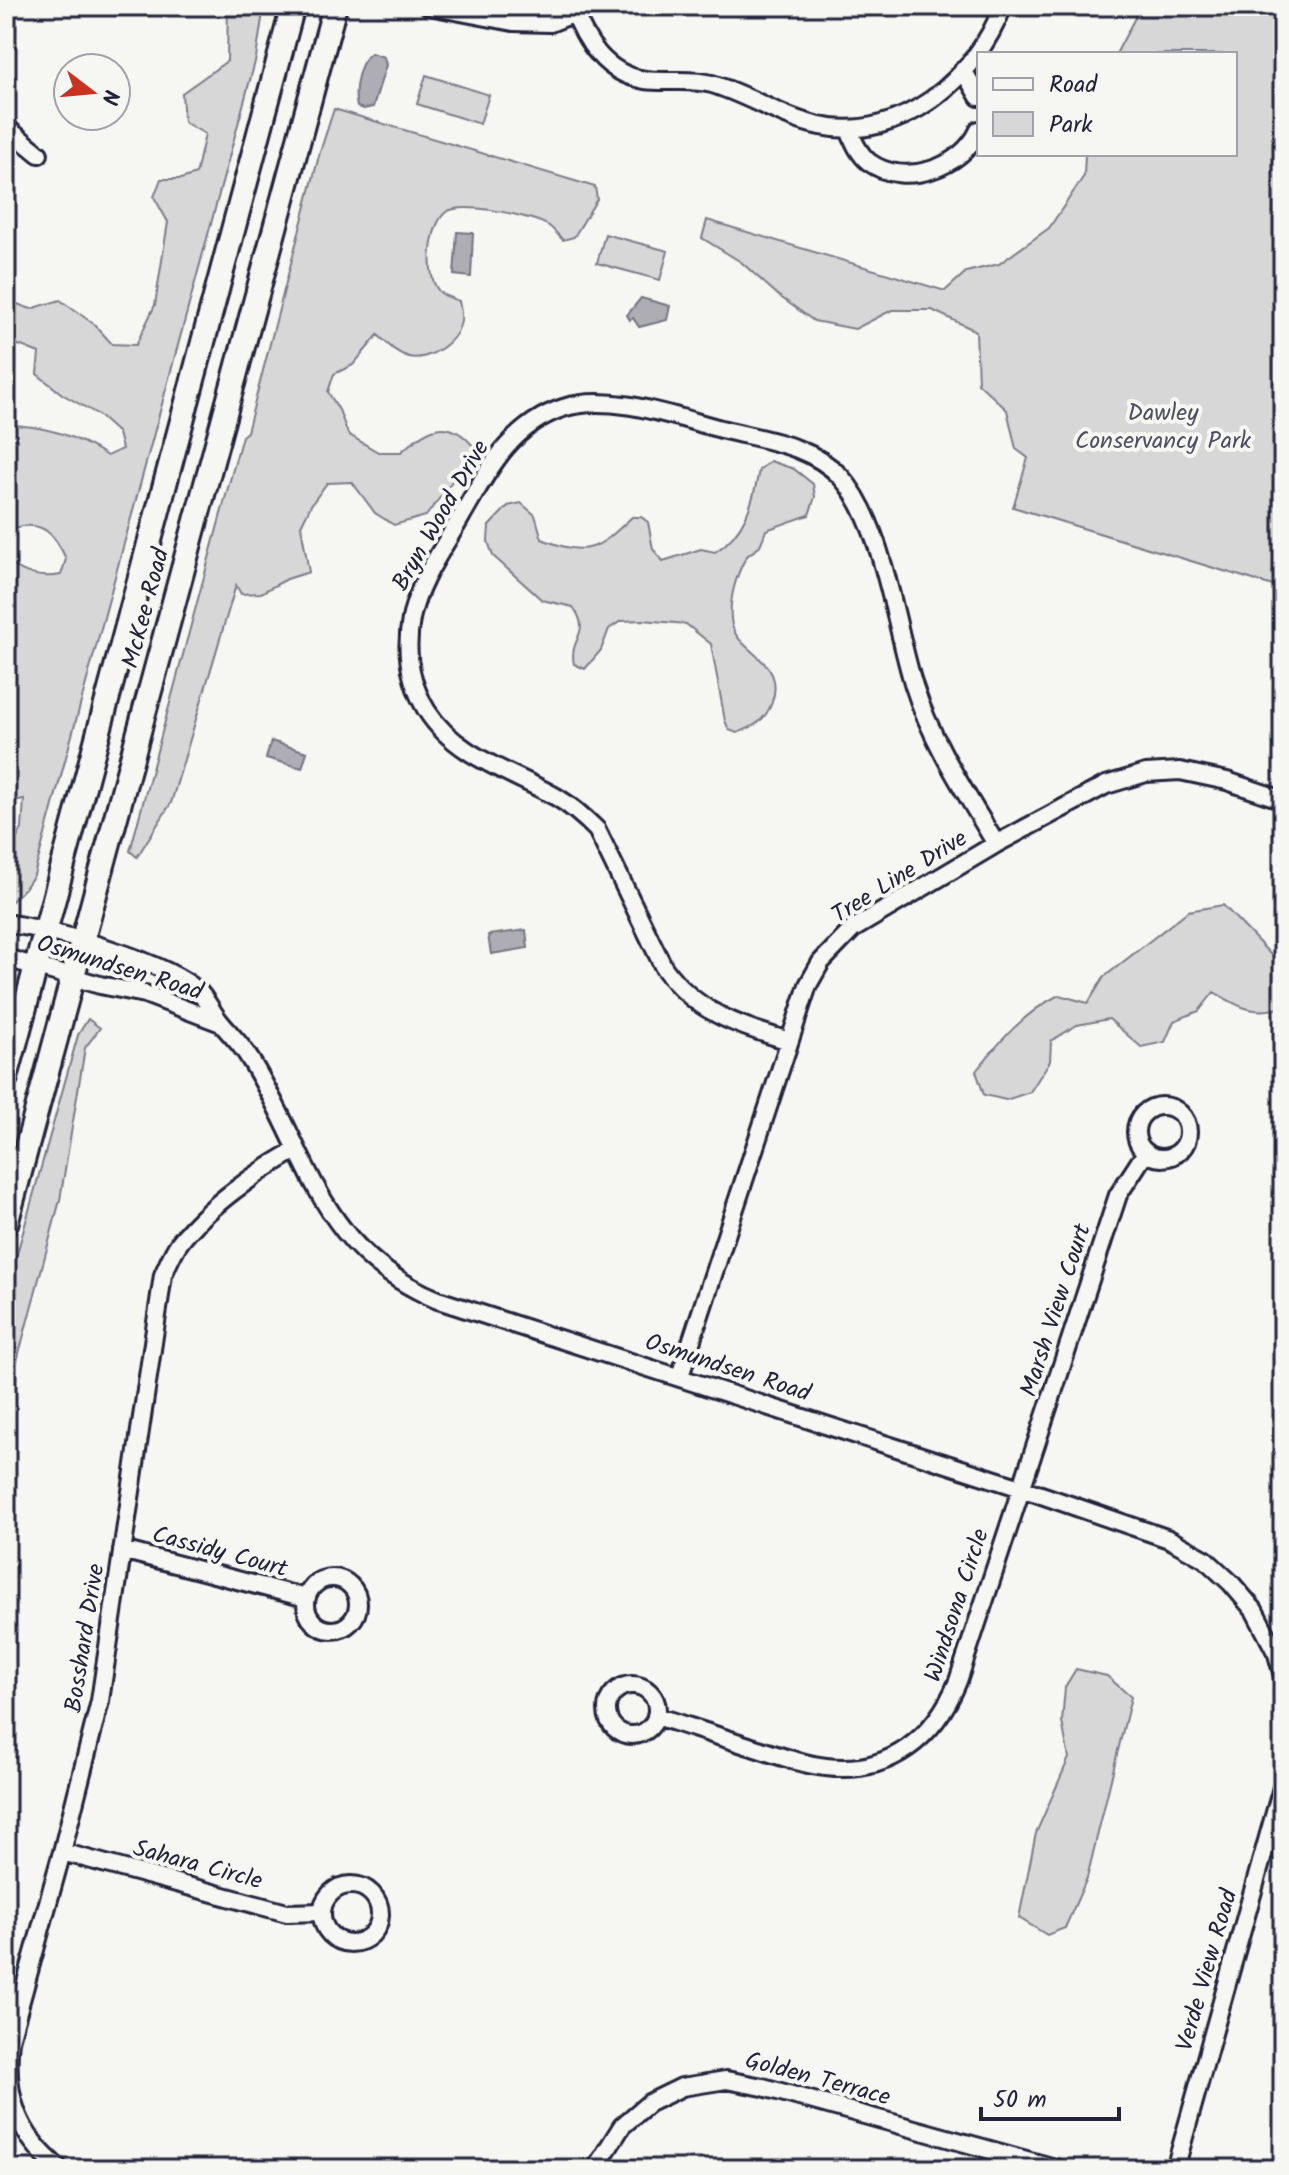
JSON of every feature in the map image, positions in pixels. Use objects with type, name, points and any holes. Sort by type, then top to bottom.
[{"type":"main road","name":"McKee Road","points":[[6,1078],[293,6]]},
{"type":"main road","name":"McKee Road","points":[[6,1224],[335,6]]},
{"type":"street","points":[[429,6],[513,22],[550,23],[574,10],[597,53],[624,74],[645,80],[711,84],[789,117],[849,130],[874,128],[913,113],[943,92],[996,25],[1003,6]]},
{"type":"street","points":[[963,70],[977,94]]},
{"type":"street","points":[[6,127],[39,154]]},
{"type":"street","points":[[849,130],[861,154],[870,163],[881,169],[916,174],[930,171],[951,160],[970,146],[977,134]]},
{"type":"street","name":"Bryn Wood Drive","points":[[789,1041],[714,1014],[693,1001],[664,968],[597,830],[581,813],[560,799],[456,743],[440,729],[416,692],[408,641],[415,602],[492,465],[521,431],[563,407],[604,402],[787,445],[821,460],[838,474],[852,490],[870,525],[914,686],[927,721],[996,844]]},
{"type":"street","name":"Tree Line Drive","points":[[680,1376],[808,985],[836,944],[874,916],[996,844],[1106,785],[1146,773],[1196,773],[1283,800]]},
{"type":"street","name":"Osmundsen Road","points":[[6,923],[117,951],[190,985],[200,993],[248,1056],[296,1150],[344,1233],[376,1265],[413,1288],[438,1300],[680,1376],[1169,1539],[1205,1559],[1254,1610],[1277,1654],[1283,1676]]},
{"type":"street","name":"Osmundsen Road","points":[[6,958],[73,978],[145,994],[221,1023]]},
{"type":"street","name":"Bosshard Drive","points":[[60,2169],[31,2140],[15,2112],[8,2088],[10,2040],[100,1701],[163,1275],[178,1244],[198,1221],[267,1166],[296,1150]]},
{"type":"street","name":"Marsh View Court","points":[[1021,1488],[1118,1195],[1146,1152]]},
{"type":"street","name":"Windsona Circle","points":[[656,1716],[798,1762],[828,1767],[868,1766],[903,1750],[931,1729],[947,1707],[1021,1488]]},
{"type":"street","name":"Cassidy Court","points":[[122,1550],[306,1598]]},
{"type":"street","name":"Verde View Road","points":[[1175,2169],[1283,1784]]},
{"type":"street","name":"Sahara Circle","points":[[62,1852],[287,1913],[322,1912]]},
{"type":"street","name":"Golden Terrace","points":[[595,2169],[622,2126],[649,2103],[682,2087],[726,2080],[763,2087],[1059,2169]]},
{"type":"green space","points":[[228,6],[264,6],[256,58],[34,875],[9,904],[6,899],[6,856],[22,829],[24,799],[6,802],[6,674],[9,671],[6,665],[6,551],[7,561],[39,576],[61,575],[66,559],[47,531],[33,526],[14,528],[6,542],[6,425],[59,433],[107,456],[122,449],[118,433],[97,414],[62,394],[37,374],[39,353],[19,345],[6,348],[6,300],[31,309],[60,300],[94,324],[112,344],[136,345],[155,305],[168,222],[154,197],[161,179],[181,179],[196,174],[205,134],[184,122],[182,93],[227,61]]},
{"type":"green space","name":"Dawley Conservancy Park","points":[[1141,6],[1283,6],[1283,589],[1013,507],[1028,458],[1016,449],[1007,410],[978,383],[976,331],[932,310],[892,310],[855,329],[814,321],[779,296],[741,262],[702,238],[707,220],[945,291],[966,272],[999,264],[1049,228],[1084,176],[1085,156],[1237,156],[1237,52],[1117,52]]},
{"type":"green space","points":[[426,75],[489,95],[480,124],[417,104]]},
{"type":"green space","points":[[334,109],[595,187],[597,199],[574,237],[563,240],[541,222],[498,211],[455,209],[446,212],[440,219],[432,240],[432,277],[443,294],[459,301],[461,320],[455,335],[434,353],[417,358],[400,353],[378,335],[353,365],[334,374],[328,392],[348,434],[378,452],[401,452],[437,428],[455,431],[474,447],[426,516],[394,525],[375,513],[352,482],[327,483],[301,526],[309,572],[287,579],[261,593],[241,594],[236,585],[171,803],[137,857],[130,851]]},
{"type":"green space","points":[[605,234],[668,251],[660,280],[597,263]]},
{"type":"green space","points":[[770,461],[794,469],[813,484],[815,497],[809,515],[766,530],[759,547],[745,559],[736,580],[731,611],[734,631],[766,665],[775,687],[772,702],[763,718],[737,733],[729,730],[725,721],[711,644],[686,624],[621,621],[609,629],[601,650],[585,669],[574,664],[574,648],[581,624],[573,607],[542,600],[493,556],[488,541],[489,526],[508,506],[521,503],[535,515],[542,539],[558,545],[582,549],[592,547],[610,537],[632,517],[641,517],[648,522],[653,549],[663,561],[701,549],[715,552],[741,526],[754,494],[759,470]]},
{"type":"green space","points":[[1223,905],[1273,957],[1283,958],[1283,1007],[1254,1010],[1214,992],[1199,1011],[1174,1021],[1165,1042],[1141,1047],[1109,1019],[1077,1025],[1051,1041],[1050,1061],[1030,1092],[1006,1100],[984,1095],[976,1071],[1004,1038],[1035,1010],[1059,995],[1088,1003],[1104,977],[1188,911]]},
{"type":"green space","points":[[88,1019],[100,1028],[85,1048],[60,1200],[6,1402],[6,1293],[78,1035]]},
{"type":"green space","points":[[1076,1669],[1107,1676],[1131,1697],[1087,1878],[1065,1928],[1047,1935],[1019,1918],[1036,1833],[1069,1758],[1062,1722],[1065,1687]]},
{"type":"shaded area","points":[[371,53],[384,57],[386,65],[373,107],[364,109],[357,107],[356,85],[363,63]]},
{"type":"shaded area","points":[[457,232],[473,233],[471,277],[454,275]]},
{"type":"shaded area","points":[[641,298],[670,306],[667,320],[639,327],[633,318],[630,320],[627,315]]},
{"type":"shaded area","points":[[271,741],[307,752],[302,768],[266,758]]},
{"type":"shaded area","points":[[526,930],[528,948],[491,954],[488,935]]}]
